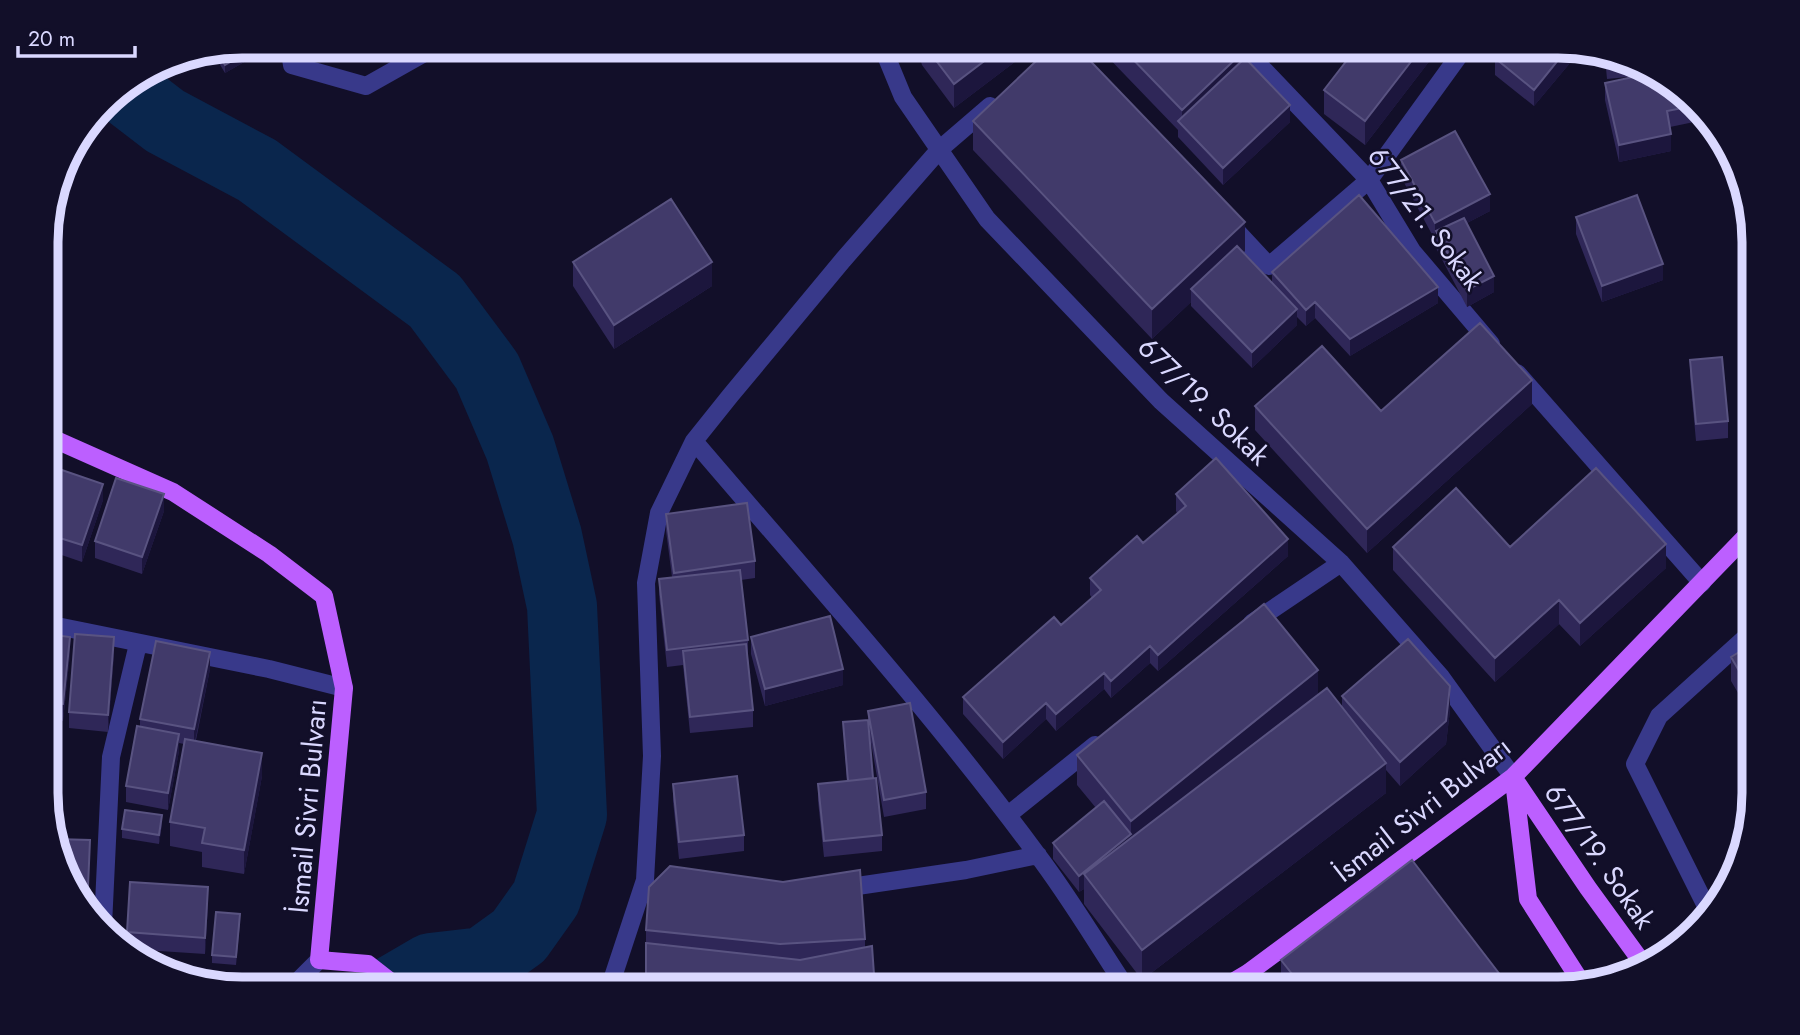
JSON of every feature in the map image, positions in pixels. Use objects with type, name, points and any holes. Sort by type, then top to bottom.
[{"type":"main road","name":"İsmail Sivri Bulvarı","points":[[58,441],[173,492],[269,554],[324,596],[344,688],[319,960]]},
{"type":"main road","name":"İsmail Sivri Bulvarı","points":[[1241,977],[1513,777],[1742,541]]},
{"type":"main road","name":"677/19. Sokak","points":[[1513,777],[1588,888],[1640,958]]},
{"type":"main road","name":"677/19. Sokak","points":[[1513,777],[1528,899],[1577,976]]},
{"type":"main road","points":[[319,960],[368,964],[385,977]]},
{"type":"street","points":[[291,58],[292,65],[366,86],[416,58]]},
{"type":"street","name":"677/19. Sokak","points":[[887,58],[903,97],[987,219],[1161,401],[1341,564],[1441,677],[1513,777]]},
{"type":"street","name":"677/21. Sokak","points":[[1252,58],[1369,180],[1412,251],[1702,583]]},
{"type":"street","points":[[1223,216],[1269,266],[1369,180],[1457,58]]},
{"type":"street","points":[[614,977],[652,881],[652,756],[646,583],[659,513],[695,441],[843,260],[940,149],[999,97]]},
{"type":"street","points":[[695,441],[933,722],[1008,815],[1038,855],[1119,977]]},
{"type":"street","points":[[1237,633],[1341,564]]},
{"type":"street","points":[[58,626],[269,669],[344,688]]},
{"type":"street","points":[[1705,904],[1635,764],[1660,716],[1742,641]]},
{"type":"street","points":[[103,915],[111,757],[138,644]]},
{"type":"street","points":[[1008,815],[1105,736]]},
{"type":"street","points":[[817,891],[868,886],[1038,855]]},
{"type":"street","points":[[302,977],[319,960]]},
{"type":"street","points":[[1248,973],[1250,977]]},
{"type":"building","points":[[237,58],[225,65],[221,59]]},
{"type":"building","points":[[934,58],[988,58],[954,84]]},
{"type":"building","points":[[1039,58],[1088,58],[1245,222],[1152,309],[973,121]]},
{"type":"building","points":[[1132,58],[1237,58],[1182,110]]},
{"type":"building","points":[[1245,58],[1290,105],[1223,168],[1178,121]]},
{"type":"building","points":[[1349,58],[1414,58],[1365,121],[1324,90]]},
{"type":"building","points":[[1495,58],[1560,58],[1534,90]]},
{"type":"building","points":[[1637,76],[1670,96],[1683,108],[1667,111],[1671,134],[1619,145],[1605,83]]},
{"type":"building","points":[[1455,131],[1490,194],[1435,223],[1401,160]]},
{"type":"building","points":[[1359,195],[1438,287],[1350,339],[1315,302],[1306,310],[1272,272]]},
{"type":"building","points":[[1637,195],[1663,264],[1602,286],[1576,217]]},
{"type":"building","points":[[671,199],[712,262],[614,325],[573,262]]},
{"type":"building","points":[[1464,218],[1494,276],[1467,290],[1436,231]]},
{"type":"building","points":[[1237,246],[1297,309],[1252,352],[1191,289]]},
{"type":"building","points":[[1480,323],[1532,380],[1367,529],[1255,406],[1322,346],[1381,411]]},
{"type":"building","points":[[1722,357],[1728,421],[1696,424],[1690,360]]},
{"type":"building","points":[[1216,458],[1288,539],[1158,655],[1150,646],[1111,681],[1104,673],[1056,714],[1046,703],[1003,742],[963,697],[1054,617],[1061,625],[1101,590],[1090,578],[1137,536],[1143,543],[1186,506],[1176,494]]},
{"type":"building","points":[[1596,468],[1666,544],[1580,623],[1559,600],[1495,658],[1393,547],[1456,488],[1510,547]]},
{"type":"building","points":[[58,469],[103,484],[82,545],[58,537]]},
{"type":"building","points":[[116,478],[164,494],[142,557],[95,541]]},
{"type":"building","points":[[747,503],[755,561],[674,573],[666,514]]},
{"type":"building","points":[[740,570],[748,640],[667,650],[659,579]]},
{"type":"building","points":[[1264,604],[1318,670],[1131,821],[1077,755]]},
{"type":"building","points":[[830,616],[843,669],[765,689],[751,637]]},
{"type":"building","points":[[75,634],[114,637],[108,715],[69,712]]},
{"type":"building","points":[[58,635],[70,637],[63,704],[58,703]]},
{"type":"building","points":[[1408,639],[1450,686],[1446,721],[1400,762],[1342,696]]},
{"type":"building","points":[[156,641],[210,652],[194,729],[140,719]]},
{"type":"building","points":[[746,644],[753,710],[690,717],[683,651]]},
{"type":"building","points":[[1742,650],[1742,676],[1731,657]]},
{"type":"building","points":[[1327,688],[1386,763],[1142,950],[1084,874]]},
{"type":"building","points":[[910,703],[926,792],[884,800],[868,711]]},
{"type":"building","points":[[868,720],[873,778],[848,781],[843,722]]},
{"type":"building","points":[[137,726],[179,734],[168,793],[126,786]]},
{"type":"building","points":[[185,739],[262,753],[244,850],[202,843],[205,828],[170,822]]},
{"type":"building","points":[[737,776],[744,835],[679,842],[673,784]]},
{"type":"building","points":[[876,778],[882,835],[824,841],[818,784]]},
{"type":"building","points":[[1104,801],[1131,834],[1079,876],[1053,843]]},
{"type":"building","points":[[125,810],[162,815],[159,835],[122,829]]},
{"type":"building","points":[[64,839],[90,840],[88,894],[77,875]]},
{"type":"building","points":[[1412,860],[1502,977],[1294,977],[1281,960]]},
{"type":"building","points":[[670,866],[783,882],[860,870],[865,939],[780,944],[646,930],[649,887]]},
{"type":"building","points":[[130,882],[208,887],[205,938],[127,932]]},
{"type":"building","points":[[216,912],[240,914],[236,957],[212,955]]},
{"type":"building","points":[[646,943],[800,960],[872,946],[874,977],[646,977]]},
{"type":"waterway","points":[[131,95],[165,121],[257,170],[435,301],[487,371],[520,448],[547,536],[562,606],[572,815],[546,898],[519,936],[483,962],[431,968],[416,977]]}]
